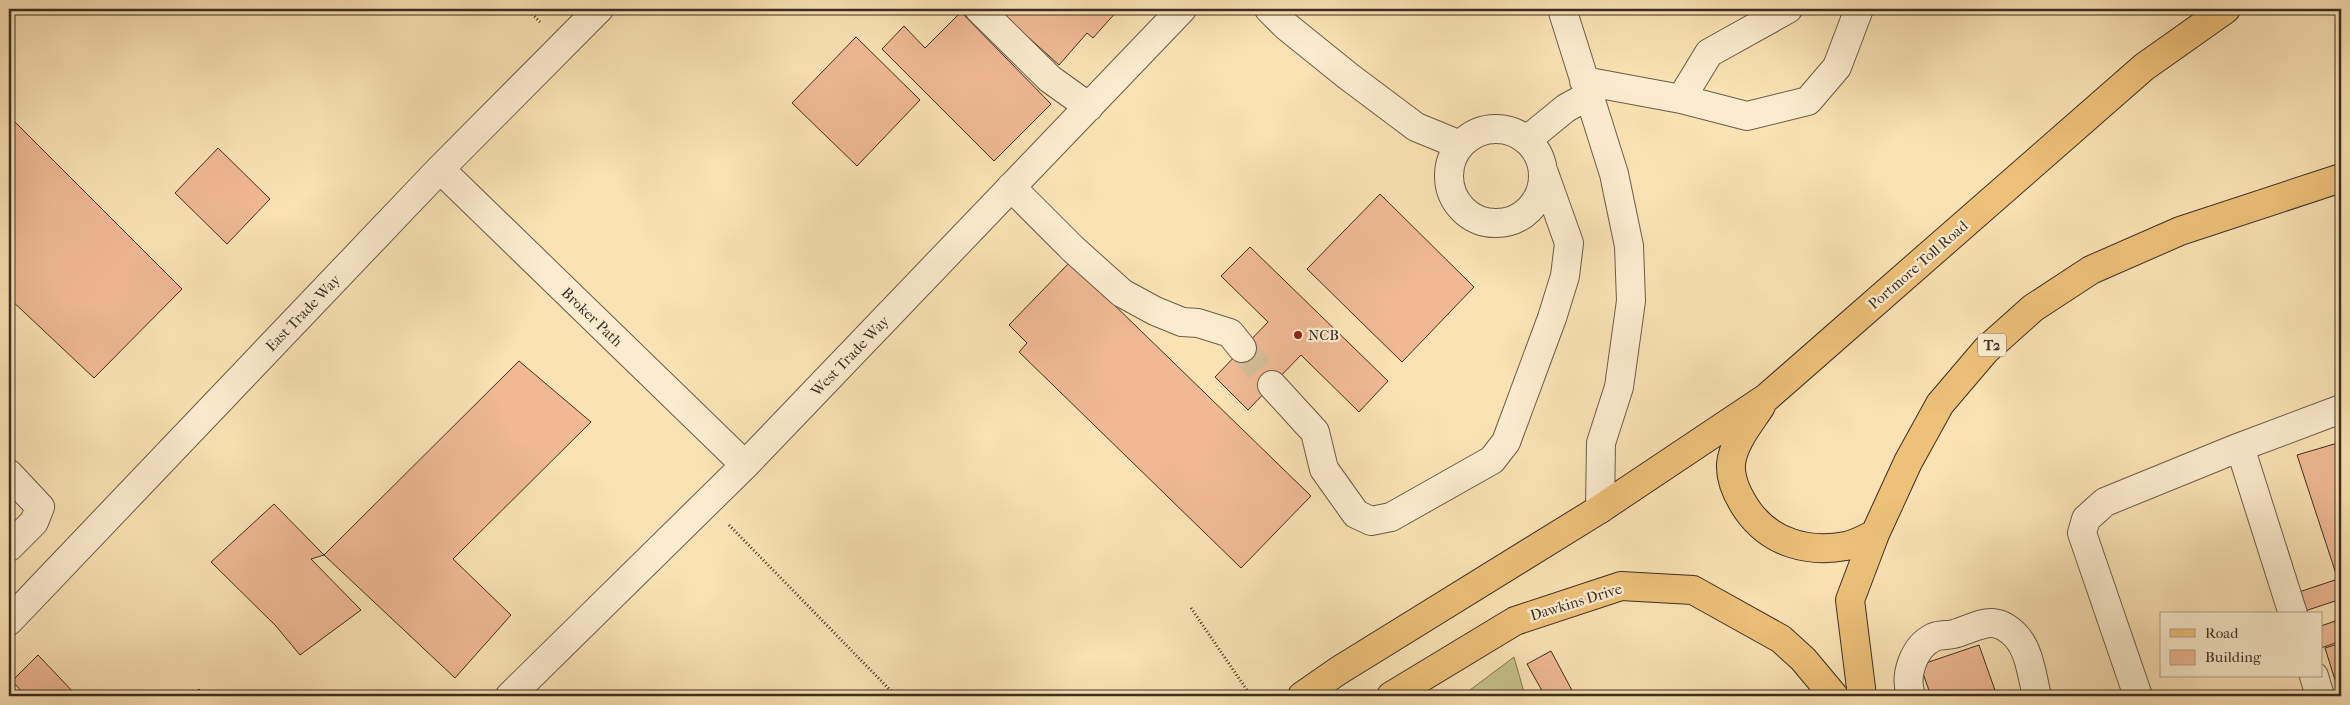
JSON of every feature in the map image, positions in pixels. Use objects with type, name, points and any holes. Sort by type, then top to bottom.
[{"type":"main road","name":"Portmore Toll Road","points":[[1600,509],[1766,398],[2144,66],[2226,9]]},
{"type":"main road","name":"T2","points":[[1862,696],[1850,600],[1875,534],[1908,462],[1940,404],[1986,350],[2033,308],[2091,270],[2180,231],[2341,178]]},
{"type":"main road","points":[[1766,398],[1737,444],[1731,464],[1738,496],[1758,525],[1786,543],[1811,548],[1847,546],[1875,534]]},
{"type":"main road","points":[[1302,696],[1338,671],[1600,509]]},
{"type":"main road","name":"Dawkins Drive","points":[[1391,696],[1515,621],[1621,586],[1693,590],[1780,638],[1803,659],[1834,696]]},
{"type":"street","name":"East Trade Way","points":[[9,621],[440,169],[600,9]]},
{"type":"street","points":[[979,9],[1050,79],[1088,107]]},
{"type":"street","name":"West Trade Way","points":[[510,696],[745,465],[1182,9]]},
{"type":"street","points":[[1269,9],[1286,26],[1348,76],[1416,127],[1460,145]]},
{"type":"street","points":[[1562,9],[1614,174],[1627,236],[1631,301],[1619,387],[1601,443],[1600,509]]},
{"type":"street","points":[[1681,99],[1709,53],[1788,9]]},
{"type":"street","points":[[1527,140],[1586,89],[1681,99],[1746,116],[1808,101],[1837,67],[1859,9]]},
{"type":"street","points":[[1272,385],[1314,432],[1324,469],[1356,514],[1371,521],[1391,517],[1492,460],[1506,442],[1552,318],[1565,276],[1569,243],[1539,154],[1527,140],[1511,131],[1492,128],[1475,133],[1460,145],[1451,161],[1448,180],[1454,198],[1465,213],[1481,222],[1499,224],[1514,220],[1532,208],[1542,191],[1544,173]]},
{"type":"street","name":"Broker Path","points":[[440,169],[745,465]]},
{"type":"street","points":[[1011,188],[1073,249],[1122,293],[1155,311],[1182,322],[1198,323],[1230,333],[1242,348]]},
{"type":"street","points":[[2138,696],[2082,533],[2083,525],[2090,513],[2105,502],[2240,447],[2341,410]]},
{"type":"street","points":[[2240,447],[2292,612]]},
{"type":"street","points":[[9,474],[40,507],[34,522],[9,547]]},
{"type":"street","points":[[1911,696],[1908,674],[1913,659],[1922,646],[1935,637],[1956,634],[1987,621],[2002,626],[2014,634],[2024,646],[2037,696]]},
{"type":"street","points":[[2315,678],[2320,696]]},
{"type":"path","points":[[707,502],[896,696]]},
{"type":"path","points":[[1191,608],[1251,696]]},
{"type":"shaded area","points":[[1514,657],[1525,696],[1462,696]]},
{"type":"building","points":[[997,9],[1118,10],[1093,38],[1087,33],[1059,65]]},
{"type":"building","points":[[961,12],[1051,104],[994,161],[882,49],[904,26],[925,48]]},
{"type":"building","points":[[856,37],[920,100],[857,166],[792,103]]},
{"type":"building","points":[[9,116],[182,289],[94,378],[9,298]]},
{"type":"building","points":[[218,148],[270,199],[227,244],[175,193]]},
{"type":"building","points":[[1380,194],[1474,287],[1402,362],[1307,269]]},
{"type":"building","name":"NCB","points":[[1250,247],[1388,381],[1359,412],[1301,355],[1248,410],[1215,377],[1268,322],[1221,276]]},
{"type":"building","points":[[1070,262],[1311,496],[1241,568],[1019,352],[1027,343],[1009,325]]},
{"type":"building","points":[[519,361],[591,422],[453,559],[511,615],[455,678],[324,555]]},
{"type":"building","points":[[2341,442],[2341,589],[2297,455]]},
{"type":"building","points":[[274,504],[324,555],[311,559],[361,610],[300,655],[275,625],[211,562]]},
{"type":"building","points":[[2335,580],[2341,599],[2305,611],[2299,592]]},
{"type":"building","points":[[2341,619],[2341,641],[2322,648],[2322,626]]},
{"type":"building","points":[[2341,643],[2341,696],[2340,696],[2325,648]]},
{"type":"building","points":[[1979,645],[1997,696],[1931,696],[1920,665]]},
{"type":"building","points":[[1551,651],[1575,696],[1545,696],[1527,664]]},
{"type":"building","points":[[38,655],[77,696],[26,696],[12,681]]},
{"type":"building","points":[[199,689],[206,696],[191,696]]},
{"type":"tunnel","points":[[1242,348],[1272,385]]},
{"type":"place","name":"NCB","points":[[1298,335]]}]
